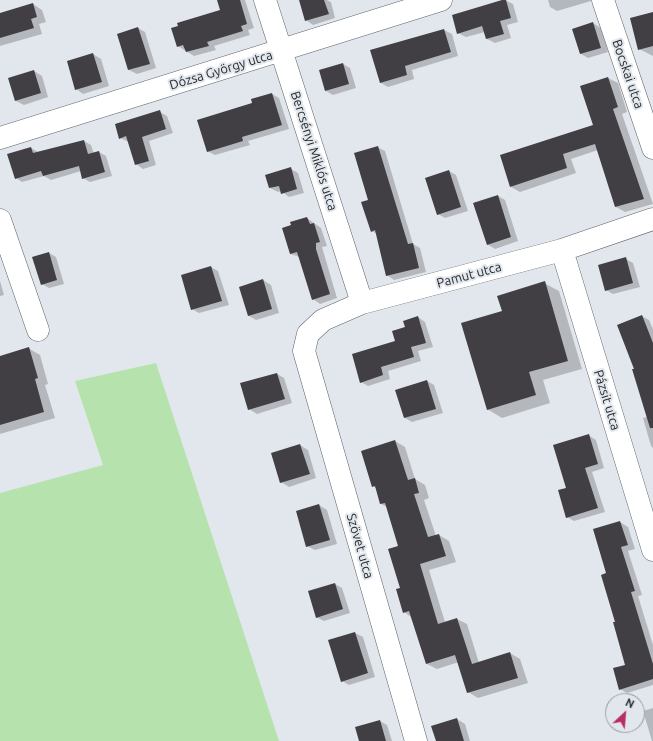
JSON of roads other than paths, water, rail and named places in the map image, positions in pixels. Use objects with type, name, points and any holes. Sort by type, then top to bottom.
[{"type":"street","name":"Bercsényi Miklós utca","points":[[265,0],[362,303]]},
{"type":"street","name":"Dózsa György utca","points":[[0,138],[441,0]]},
{"type":"street","name":"Bocskai utca","points":[[603,0],[653,148]]},
{"type":"street","name":"Pamut utca","points":[[304,351],[308,334],[323,320],[362,303],[562,250],[653,219]]},
{"type":"street","points":[[0,220],[38,330]]},
{"type":"street","name":"Pázsit utca","points":[[562,250],[653,550]]},
{"type":"street","name":"Szövet utca","points":[[304,351],[416,741]]}]
